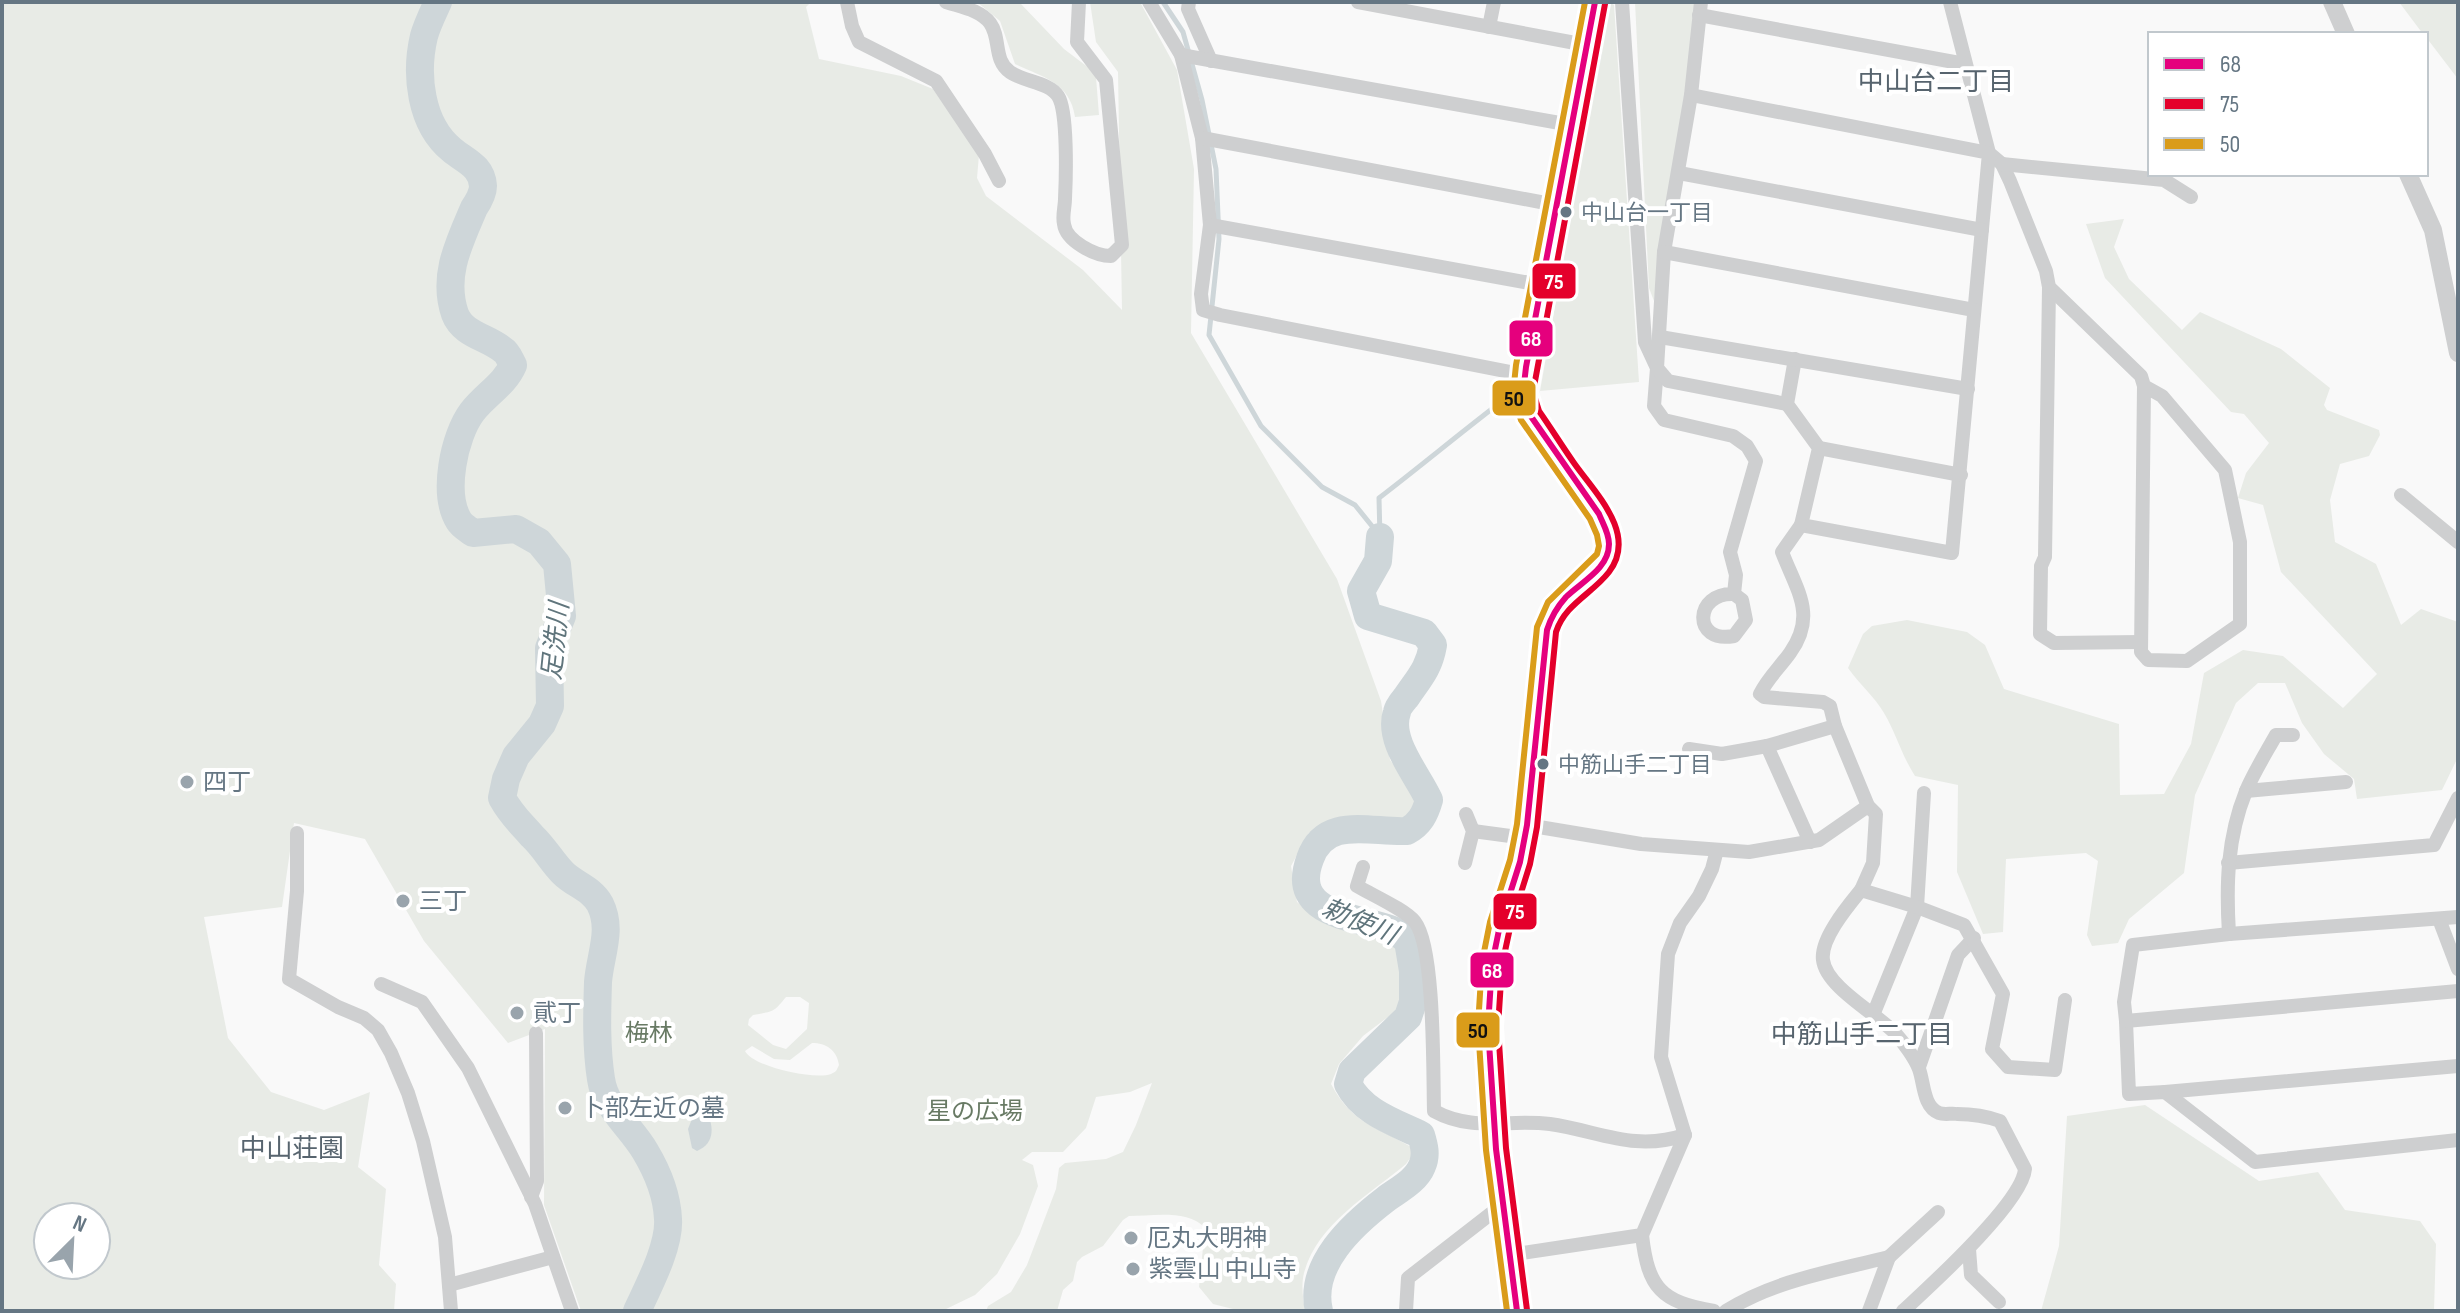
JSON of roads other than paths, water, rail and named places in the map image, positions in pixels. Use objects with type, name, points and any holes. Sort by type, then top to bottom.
[{"type":"street","points":[[847,2],[859,42],[936,81],[985,154],[999,181]]},
{"type":"street","points":[[946,2],[974,11],[991,23],[1001,63],[1023,80],[1050,88],[1060,98],[1066,164],[1063,226],[1072,238],[1086,248],[1102,256],[1111,256],[1122,245],[1106,80],[1077,42],[1079,2]]},
{"type":"street","points":[[1149,2],[1181,55],[1202,138],[1210,225],[1201,294],[1203,310],[1525,375]]},
{"type":"street","points":[[1189,2],[1188,9],[1211,61]]},
{"type":"street","points":[[1358,2],[1586,45]]},
{"type":"street","points":[[1489,27],[1494,2]]},
{"type":"street","points":[[1517,1311],[1493,1122],[1488,1027],[1492,964],[1526,832],[1548,623],[1558,606],[1602,567],[1609,548],[1607,528],[1530,415],[1523,393],[1595,2]]},
{"type":"street","points":[[1622,2],[1645,342],[1657,368],[1668,381],[1787,404],[1819,448],[1961,475]]},
{"type":"street","points":[[1801,525],[1952,553],[1989,153],[1950,2]]},
{"type":"street","points":[[2332,2],[2345,32]]},
{"type":"street","points":[[1734,594],[1736,575],[1730,552],[1756,461],[1747,446],[1733,436],[1664,420],[1654,406],[1664,252],[1691,95],[1700,9],[1965,64]]},
{"type":"street","points":[[1181,55],[1571,125]]},
{"type":"street","points":[[1691,95],[1989,153],[2002,164],[2046,271],[2049,287],[2045,557],[2041,566],[2040,634],[2054,643],[2141,642]]},
{"type":"street","points":[[1202,138],[1556,205]]},
{"type":"street","points":[[2002,164],[2164,180],[2191,197]]},
{"type":"street","points":[[1679,173],[1982,230]]},
{"type":"street","points":[[2409,176],[2433,230],[2458,353]]},
{"type":"street","points":[[1210,225],[1541,285]]},
{"type":"street","points":[[1664,252],[1974,310]]},
{"type":"street","points":[[2049,287],[2141,376],[2144,386],[2141,652],[2148,660],[2187,661],[2240,624],[2240,542],[2225,470],[2162,396],[2144,386]]},
{"type":"street","points":[[1660,337],[1968,389]]},
{"type":"street","points":[[1787,404],[1795,359]]},
{"type":"street","points":[[1819,448],[1801,525],[1782,552],[1806,615],[1802,633],[1760,694],[1764,697],[1823,702],[1830,706],[1835,726],[1868,806],[1876,814],[1873,863],[1861,890],[1837,922],[1825,945],[1822,955],[1824,967],[1835,982],[1895,1034],[1919,1067],[1932,1107],[1939,1113],[1986,1116],[2000,1121],[2025,1169],[2021,1186],[1969,1249],[1903,1311]]},
{"type":"street","points":[[2401,495],[2458,542]]},
{"type":"street","points":[[1689,749],[1722,754],[1767,746],[1835,726]]},
{"type":"street","points":[[2229,934],[2228,863],[2246,791],[2276,735],[2293,735]]},
{"type":"street","points":[[1767,746],[1810,842]]},
{"type":"street","points":[[2246,791],[2346,782]]},
{"type":"street","points":[[1873,1015],[1917,907],[1924,793]]},
{"type":"street","points":[[2228,863],[2434,845],[2458,798]]},
{"type":"street","points":[[1473,831],[1526,832],[1749,852],[1824,837],[1868,806]]},
{"type":"street","points":[[1465,863],[1473,831],[1466,814]]},
{"type":"street","points":[[297,833],[297,891],[289,979],[364,1018],[378,1030],[391,1053],[423,1141],[445,1237],[451,1311]]},
{"type":"street","points":[[1714,1311],[1677,1302],[1658,1288],[1648,1267],[1642,1235],[1685,1135],[1661,1057],[1668,954],[1680,923],[1699,896],[1712,869],[1717,850]]},
{"type":"street","points":[[1363,867],[1357,886],[1404,911],[1416,923],[1425,943],[1433,1039],[1434,1111],[1465,1123],[1549,1124],[1626,1141],[1651,1143],[1685,1135]]},
{"type":"street","points":[[1861,890],[1964,925],[2003,994],[1992,1049],[2008,1067],[2055,1070],[2065,1000]]},
{"type":"street","points":[[2458,917],[2229,934],[2133,945],[2124,1002],[2129,1094],[2458,1066]]},
{"type":"street","points":[[2439,919],[2458,969]]},
{"type":"street","points":[[1919,1067],[1958,955],[1974,938]]},
{"type":"street","points":[[381,984],[422,1002],[468,1068],[531,1197],[572,1311]]},
{"type":"street","points":[[2126,1021],[2458,991]]},
{"type":"street","points":[[531,1197],[537,1181],[536,1033]]},
{"type":"street","points":[[2165,1092],[2255,1162],[2458,1140]]},
{"type":"street","points":[[1406,1311],[1408,1278],[1502,1205]]},
{"type":"street","points":[[1869,1311],[1889,1257],[1938,1212]]},
{"type":"street","points":[[1509,1255],[1642,1235]]},
{"type":"street","points":[[1969,1249],[1971,1275],[1999,1302]]},
{"type":"street","points":[[449,1285],[553,1257]]},
{"type":"street","points":[[1726,1311],[1753,1296],[1785,1285],[1889,1257]]},
{"type":"waterway","name":"足洗川","points":[[438,2],[425,32],[421,51],[423,98],[433,127],[441,139],[480,173],[483,186],[454,260],[451,300],[455,314],[464,327],[505,351],[513,365],[466,422],[455,450],[451,496],[459,521],[473,533],[516,529],[539,542],[557,564],[562,616],[549,648],[550,706],[542,724],[516,756],[502,798],[563,873],[596,899],[604,914],[606,933],[597,1006],[603,1089],[654,1167],[668,1219],[662,1254],[637,1311]]},
{"type":"waterway","points":[[1163,2],[1183,32],[1202,100],[1216,169],[1219,239],[1209,335],[1261,426],[1322,487],[1355,505],[1380,536]]},
{"type":"waterway","points":[[1532,377],[1537,367],[1599,55],[1606,2]]},
{"type":"waterway","points":[[1380,537],[1379,498],[1518,389]]},
{"type":"waterway","name":"勅使川","points":[[1319,1311],[1317,1294],[1326,1262],[1360,1221],[1411,1181],[1424,1158],[1421,1135],[1370,1109],[1348,1084],[1352,1071],[1408,1017],[1413,1002],[1413,971],[1408,941],[1393,930],[1330,911],[1317,903],[1309,892],[1306,878],[1310,859],[1326,836],[1351,829],[1407,831],[1421,818],[1429,800],[1405,758],[1395,723],[1399,708],[1423,672],[1433,645],[1424,633],[1368,616],[1361,591],[1378,561],[1380,537]]},
{"type":"place","name":"中山台一丁目","points":[[1566,212]]},
{"type":"place","name":"中筋山手二丁目","points":[[1543,764]]},
{"type":"place","name":"四丁","points":[[187,782]]},
{"type":"place","name":"三丁","points":[[403,901]]},
{"type":"place","name":"貮丁","points":[[517,1013]]},
{"type":"place","name":"卜部左近の墓","points":[[565,1108]]},
{"type":"place","name":"厄丸大明神","points":[[1131,1238]]},
{"type":"place","name":"紫雲山 中山寺","points":[[1133,1269]]},
{"type":"district","name":"中山台二丁目","points":[[1936,81]]},
{"type":"district","name":"中筋山手二丁目","points":[[1862,1034]]},
{"type":"district","name":"中山荘園","points":[[292,1148]]},
{"type":"park label","name":"梅林","points":[[649,1033]]},
{"type":"park label","name":"星の広場","points":[[975,1111]]}]
